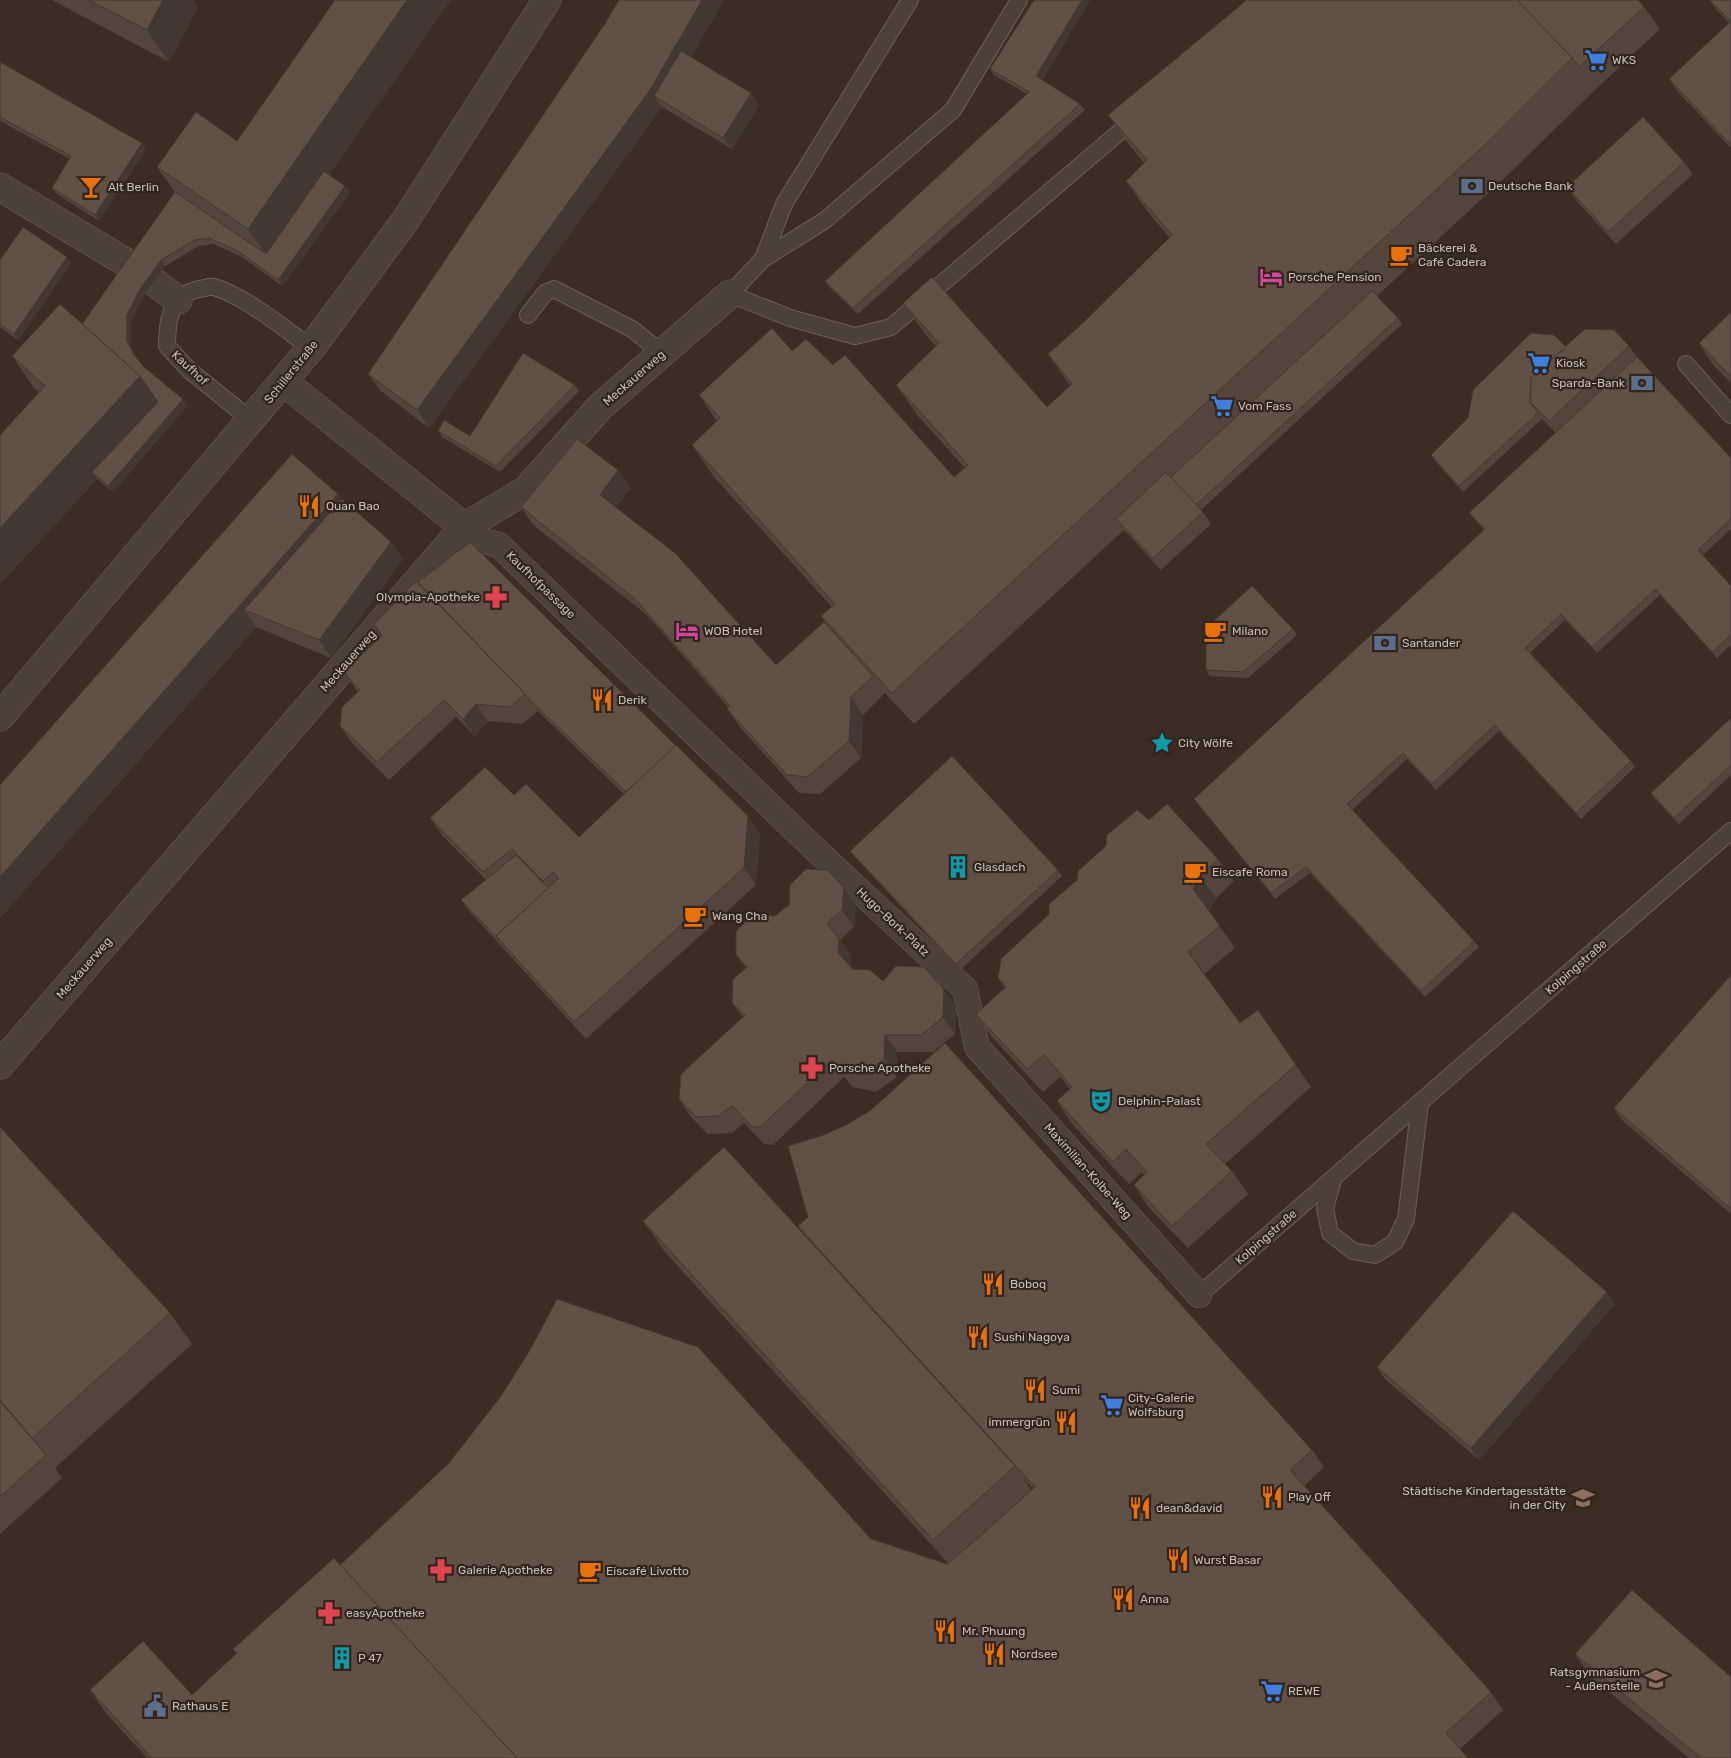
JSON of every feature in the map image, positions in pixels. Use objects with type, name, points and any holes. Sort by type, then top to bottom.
[{"type":"street","name":"Schillerstraße","points":[[0,716],[311,348],[405,221],[547,0]]},
{"type":"street","points":[[0,186],[132,266]]},
{"type":"street","points":[[154,282],[178,300]]},
{"type":"street","name":"Meckauerweg","points":[[0,1065],[464,526],[526,490],[600,407],[730,294]]},
{"type":"street","name":"Kaufhofpassage","points":[[284,382],[464,526],[476,539],[499,545],[779,813]]},
{"type":"street","name":"Hugo-Bork-Platz","points":[[779,813],[965,989],[977,1047]]},
{"type":"street","name":"Maximilian-Kolbe-Weg","points":[[977,1047],[1199,1295]]},
{"type":"lane","points":[[763,259],[784,204],[910,0]]},
{"type":"lane","points":[[1019,0],[954,110],[824,221],[763,259],[730,294],[790,318],[855,336],[891,327],[1151,106]]},
{"type":"lane","points":[[178,300],[188,292],[212,287],[250,305],[311,348]]},
{"type":"lane","points":[[528,315],[545,293],[554,289],[632,329],[662,353]]},
{"type":"lane","name":"Kaufhof","points":[[178,300],[167,322],[167,346],[189,370],[251,420]]},
{"type":"lane","points":[[1686,364],[1731,415]]},
{"type":"lane","name":"Kolpingstraße","points":[[1199,1295],[1334,1180],[1731,831]]},
{"type":"lane","points":[[1334,1180],[1326,1208],[1330,1233],[1353,1251],[1375,1255],[1395,1242],[1406,1219],[1420,1103]]},
{"type":"building","points":[[89,0],[163,0],[147,30]]},
{"type":"building","points":[[335,0],[407,0],[248,229],[157,167],[196,112],[237,141]]},
{"type":"building","points":[[619,0],[702,0],[650,90],[417,410],[368,374]]},
{"type":"building","points":[[1034,0],[1082,0],[1036,76],[1080,104],[853,308],[825,281],[1029,92],[990,69]]},
{"type":"building","points":[[1246,0],[1517,0],[1572,58],[1490,140],[892,693],[821,616],[835,604],[692,445],[720,418],[699,395],[772,328],[792,351],[806,339],[833,365],[845,355],[954,477],[968,465],[896,385],[939,343],[903,303],[932,277],[1047,407],[1072,384],[1048,354],[1084,322],[1172,235],[1126,181],[1147,160],[1108,115]]},
{"type":"building","points":[[1517,0],[1638,0],[1644,7],[1579,67]]},
{"type":"building","points":[[1710,0],[1731,0],[1731,21]]},
{"type":"building","points":[[1731,21],[1731,145],[1669,79]]},
{"type":"building","points":[[681,51],[751,93],[723,138],[654,96]]},
{"type":"building","points":[[0,62],[142,143],[95,215],[52,188],[71,156],[0,117]]},
{"type":"building","points":[[1643,117],[1684,162],[1608,232],[1567,187]]},
{"type":"building","points":[[324,171],[345,186],[278,280],[238,251],[209,238],[195,240],[161,260],[140,289],[127,315],[127,341],[134,355],[144,367],[183,399],[108,486],[92,472],[158,402],[140,376],[82,324],[175,192],[266,254]]},
{"type":"building","points":[[23,227],[67,257],[14,334],[0,324],[0,260]]},
{"type":"building","points":[[1372,291],[1398,318],[1196,505],[1171,477]]},
{"type":"building","points":[[60,304],[140,376],[0,528],[0,435],[45,386],[12,356]]},
{"type":"building","points":[[1731,312],[1731,377],[1699,343]]},
{"type":"building","points":[[1585,329],[1614,330],[1629,346],[1549,421],[1530,402],[1531,377]]},
{"type":"building","points":[[1531,333],[1554,335],[1566,347],[1531,377],[1530,402],[1538,413],[1459,486],[1431,455],[1468,418],[1473,390]]},
{"type":"building","points":[[523,353],[575,385],[496,466],[438,431],[444,420],[470,436]]},
{"type":"building","points":[[1637,357],[1731,458],[1731,519],[1698,550],[1731,586],[1731,635],[1712,652],[1656,589],[1592,647],[1561,614],[1525,648],[1631,761],[1576,813],[1495,725],[1432,784],[1403,753],[1347,804],[1474,941],[1421,991],[1306,867],[1271,893],[1194,799],[1485,529],[1469,513]]},
{"type":"building","points":[[577,439],[618,470],[600,495],[675,553],[776,665],[824,622],[873,676],[851,697],[849,741],[807,777],[787,775],[727,709],[730,706],[634,598],[521,507]]},
{"type":"building","points":[[292,454],[338,494],[0,877],[0,785]]},
{"type":"building","points":[[1166,472],[1203,512],[1153,558],[1116,519]]},
{"type":"building","points":[[342,499],[391,542],[319,640],[244,610]]},
{"type":"building","points":[[470,542],[676,746],[626,792],[529,699],[418,582]]},
{"type":"building","points":[[416,581],[525,694],[510,707],[476,704],[463,719],[444,700],[377,762],[340,726],[342,707],[360,690],[343,671],[382,636],[374,624]]},
{"type":"building","points":[[1252,586],[1293,629],[1243,672],[1206,670],[1206,628]]},
{"type":"building","points":[[1731,718],[1731,765],[1674,818],[1651,793]]},
{"type":"building","points":[[676,745],[748,816],[744,868],[574,1022],[496,936],[559,878],[553,872],[543,881],[512,849],[483,872],[430,818],[485,767],[514,795],[526,784],[579,837]]},
{"type":"building","name":"Glasdach","points":[[952,756],[1058,870],[956,964],[850,851]]},
{"type":"building","points":[[1167,804],[1218,859],[1200,876],[1193,889],[1220,926],[1188,952],[1240,1023],[1258,1010],[1296,1065],[1206,1144],[1232,1171],[1172,1226],[1134,1185],[1147,1172],[1126,1149],[1113,1162],[1057,1101],[1072,1087],[1044,1055],[1027,1069],[976,1014],[1006,987],[998,978],[1001,959],[1049,914],[1049,904],[1077,880],[1078,871],[1106,846],[1107,835],[1137,810],[1149,820]]},
{"type":"building","points":[[516,855],[547,887],[558,879],[496,936],[500,941],[461,900]]},
{"type":"building","points":[[806,869],[828,870],[844,888],[842,910],[827,923],[839,939],[838,953],[853,969],[870,970],[883,981],[896,966],[924,967],[944,989],[943,1017],[921,1035],[885,1035],[884,1059],[864,1075],[840,1070],[832,1060],[760,1127],[752,1127],[732,1105],[719,1116],[696,1117],[679,1099],[681,1074],[745,1015],[732,1003],[733,979],[747,967],[736,955],[736,931],[754,914],[775,916],[789,905],[790,885]]},
{"type":"building","points":[[1731,975],[1731,1209],[1614,1108]]},
{"type":"building","name":"City-Galerie Wolfsburg","points":[[945,1043],[1312,1450],[1290,1470],[1491,1692],[1446,1733],[1468,1758],[517,1758],[340,1565],[449,1463],[501,1396],[530,1350],[557,1299],[698,1347],[871,1539],[947,1564],[978,1538],[1035,1487],[798,1226],[808,1217],[788,1146],[821,1136],[848,1124],[871,1110]]},
{"type":"building","points":[[0,1127],[170,1313],[32,1438],[0,1400]]},
{"type":"building","points":[[724,1147],[1015,1466],[933,1540],[643,1221]]},
{"type":"building","name":"Städtische Kindertagesstätte in der City","points":[[1513,1211],[1607,1292],[1471,1448],[1377,1367]]},
{"type":"building","points":[[0,1401],[46,1455],[0,1497]]},
{"type":"building","points":[[334,1558],[517,1758],[152,1758],[90,1690],[143,1641],[192,1695],[237,1653],[233,1649]]},
{"type":"building","name":"Ratsgymnasium - Außenstelle","points":[[1632,1590],[1731,1677],[1731,1758],[1701,1758],[1575,1654]]},
{"type":"place","name":"WKS","points":[[1596,60]]},
{"type":"place","name":"Deutsche Bank","points":[[1472,186]]},
{"type":"place","name":"Alt Berlin","points":[[91,187]]},
{"type":"place","name":"Bäckerei & Café Cadera","points":[[1401,255]]},
{"type":"place","name":"Porsche Pension","points":[[1271,277]]},
{"type":"place","name":"Kiosk","points":[[1539,363]]},
{"type":"place","name":"Sparda-Bank","points":[[1642,383]]},
{"type":"place","name":"Vom Fass","points":[[1222,406]]},
{"type":"place","name":"Quan Bao","points":[[309,506]]},
{"type":"place","name":"Olympia-Apotheke","points":[[496,597]]},
{"type":"place","name":"WOB Hotel","points":[[687,631]]},
{"type":"place","name":"Milano","points":[[1215,631]]},
{"type":"place","name":"Santander","points":[[1385,643]]},
{"type":"place","name":"Derik","points":[[602,700]]},
{"type":"place","name":"City Wölfe","points":[[1162,743]]},
{"type":"place","name":"Glasdach","points":[[958,867]]},
{"type":"place","name":"Eiscafe Roma","points":[[1195,872]]},
{"type":"place","name":"Wang Cha","points":[[695,916]]},
{"type":"place","name":"Porsche Apotheke","points":[[812,1068]]},
{"type":"place","name":"Delphin-Palast","points":[[1101,1101]]},
{"type":"place","name":"Boboq","points":[[993,1284]]},
{"type":"place","name":"Sushi Nagoya","points":[[978,1337]]},
{"type":"place","name":"Sumi","points":[[1035,1390]]},
{"type":"place","name":"City-Galerie Wolfsburg","points":[[1112,1405]]},
{"type":"place","name":"immergrün","points":[[1066,1422]]},
{"type":"place","name":"Play Off","points":[[1272,1497]]},
{"type":"place","name":"Städtische Kindertagesstätte in der City","points":[[1583,1498]]},
{"type":"place","name":"dean&david","points":[[1140,1508]]},
{"type":"place","name":"Wurst Basar","points":[[1178,1560]]},
{"type":"place","name":"Galerie Apotheke","points":[[441,1570]]},
{"type":"place","name":"Eiscafé Livotto","points":[[590,1571]]},
{"type":"place","name":"Anna","points":[[1123,1599]]},
{"type":"place","name":"easyApotheke","points":[[329,1613]]},
{"type":"place","name":"Mr. Phuung","points":[[945,1631]]},
{"type":"place","name":"Nordsee","points":[[994,1654]]},
{"type":"place","name":"P 47","points":[[342,1658]]},
{"type":"place","name":"Ratsgymnasium - Außenstelle","points":[[1656,1679]]},
{"type":"place","name":"REWE","points":[[1272,1691]]},
{"type":"place","name":"Rathaus E","points":[[155,1706]]}]
